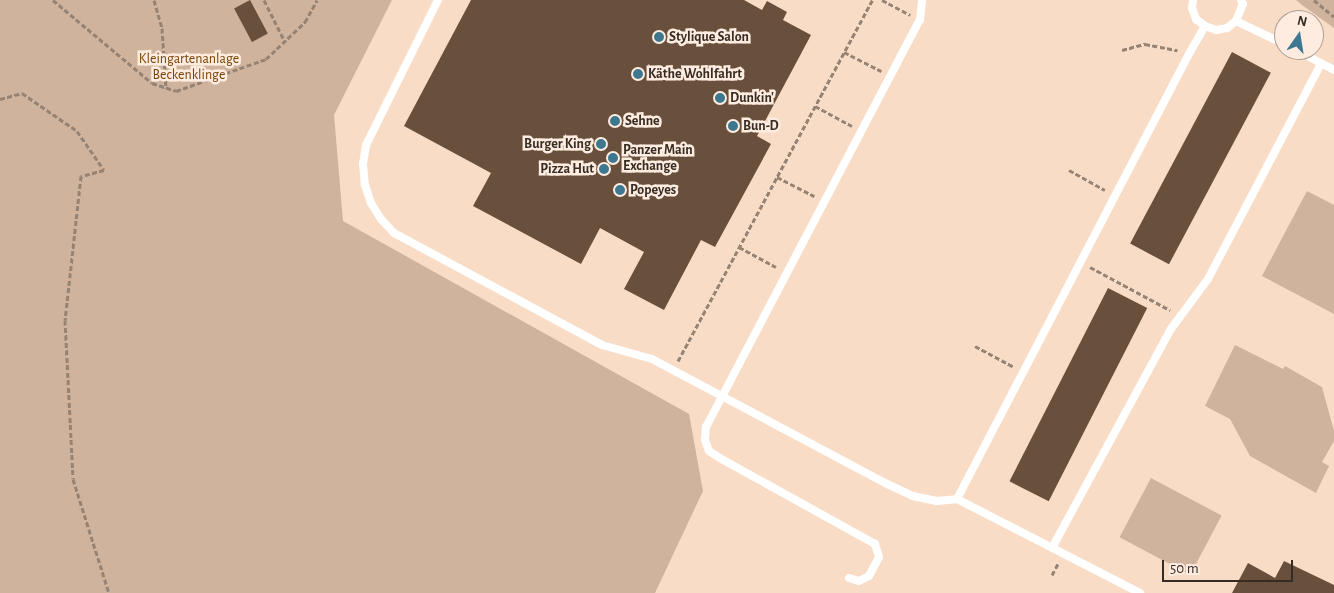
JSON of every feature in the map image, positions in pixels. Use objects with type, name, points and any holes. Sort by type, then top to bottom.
[{"type":"lane","points":[[438,0],[366,145],[363,164],[365,185],[370,203],[394,233],[602,345],[652,358],[720,396],[906,493],[936,501],[957,499],[1140,593]]},
{"type":"lane","points":[[849,578],[858,582],[870,576],[879,557],[875,544],[709,451],[705,440],[706,427],[720,396],[920,20],[922,0]]},
{"type":"lane","points":[[1193,0],[1192,8],[1196,19],[1205,26],[1216,30],[1227,28],[1236,21],[1243,4],[1241,0]]},
{"type":"lane","points":[[1236,21],[1274,39]]},
{"type":"lane","points":[[957,499],[1205,26]]},
{"type":"lane","points":[[1315,60],[1334,70]]},
{"type":"lane","points":[[1052,548],[1171,329],[1208,279],[1322,64]]},
{"type":"path","points":[[52,0],[152,84],[176,90],[266,59],[305,22],[317,0]]},
{"type":"path","points":[[154,0],[162,28],[166,88]]},
{"type":"path","points":[[264,0],[285,42]]},
{"type":"path","points":[[673,370],[872,0]]},
{"type":"path","points":[[882,0],[920,20]]},
{"type":"path","points":[[1314,0],[1334,16]]},
{"type":"path","points":[[1122,50],[1146,44],[1190,52]]},
{"type":"path","points":[[844,52],[890,76]]},
{"type":"path","points":[[0,99],[22,94],[54,115],[77,131],[104,170],[81,176],[65,320],[73,479],[109,593]]},
{"type":"path","points":[[815,106],[861,131]]},
{"type":"path","points":[[1069,170],[1115,196]]},
{"type":"path","points":[[777,177],[824,202]]},
{"type":"path","points":[[740,247],[786,272]]},
{"type":"path","points":[[1080,262],[1181,315]]},
{"type":"path","points":[[975,346],[1023,372]]},
{"type":"green space","name":"Kleingartenanlage Beckenklinge","points":[[0,0],[392,0],[334,115],[343,221],[689,414],[703,491],[655,593],[0,593]]},
{"type":"green space","points":[[1296,0],[1334,0],[1334,28],[1324,21],[1324,10],[1309,10]]},
{"type":"green space","points":[[1307,191],[1334,205],[1334,314],[1262,276]]},
{"type":"green space","points":[[1235,345],[1283,369],[1285,366],[1322,387],[1334,431],[1334,441],[1322,462],[1329,466],[1316,493],[1250,456],[1230,419],[1205,406]]},
{"type":"green space","points":[[1151,478],[1222,516],[1190,575],[1120,537]]},
{"type":"building","points":[[250,0],[268,34],[252,42],[234,8]]},
{"type":"building","name":"Panzer Main Exchange","points":[[471,0],[744,0],[762,10],[767,1],[787,12],[783,20],[811,35],[757,136],[771,144],[715,247],[701,240],[664,310],[624,289],[644,252],[600,228],[581,264],[473,206],[491,173],[404,126]]},
{"type":"building","points":[[1232,52],[1271,73],[1169,264],[1130,244]]},
{"type":"building","points":[[1108,288],[1147,308],[1049,501],[1009,481]]},
{"type":"building","points":[[1284,561],[1334,585],[1334,593],[1232,593],[1248,563],[1275,578]]},
{"type":"place","name":"Stylique Salon","points":[[659,37]]},
{"type":"place","name":"Käthe Wohlfahrt","points":[[638,74]]},
{"type":"place","name":"Dunkin'","points":[[720,98]]},
{"type":"place","name":"Sehne","points":[[615,121]]},
{"type":"place","name":"Bun-D","points":[[733,126]]},
{"type":"place","name":"Burger King","points":[[601,144]]},
{"type":"place","name":"Panzer Main Exchange","points":[[613,158]]},
{"type":"place","name":"Pizza Hut","points":[[604,169]]},
{"type":"place","name":"Popeyes","points":[[620,190]]}]
